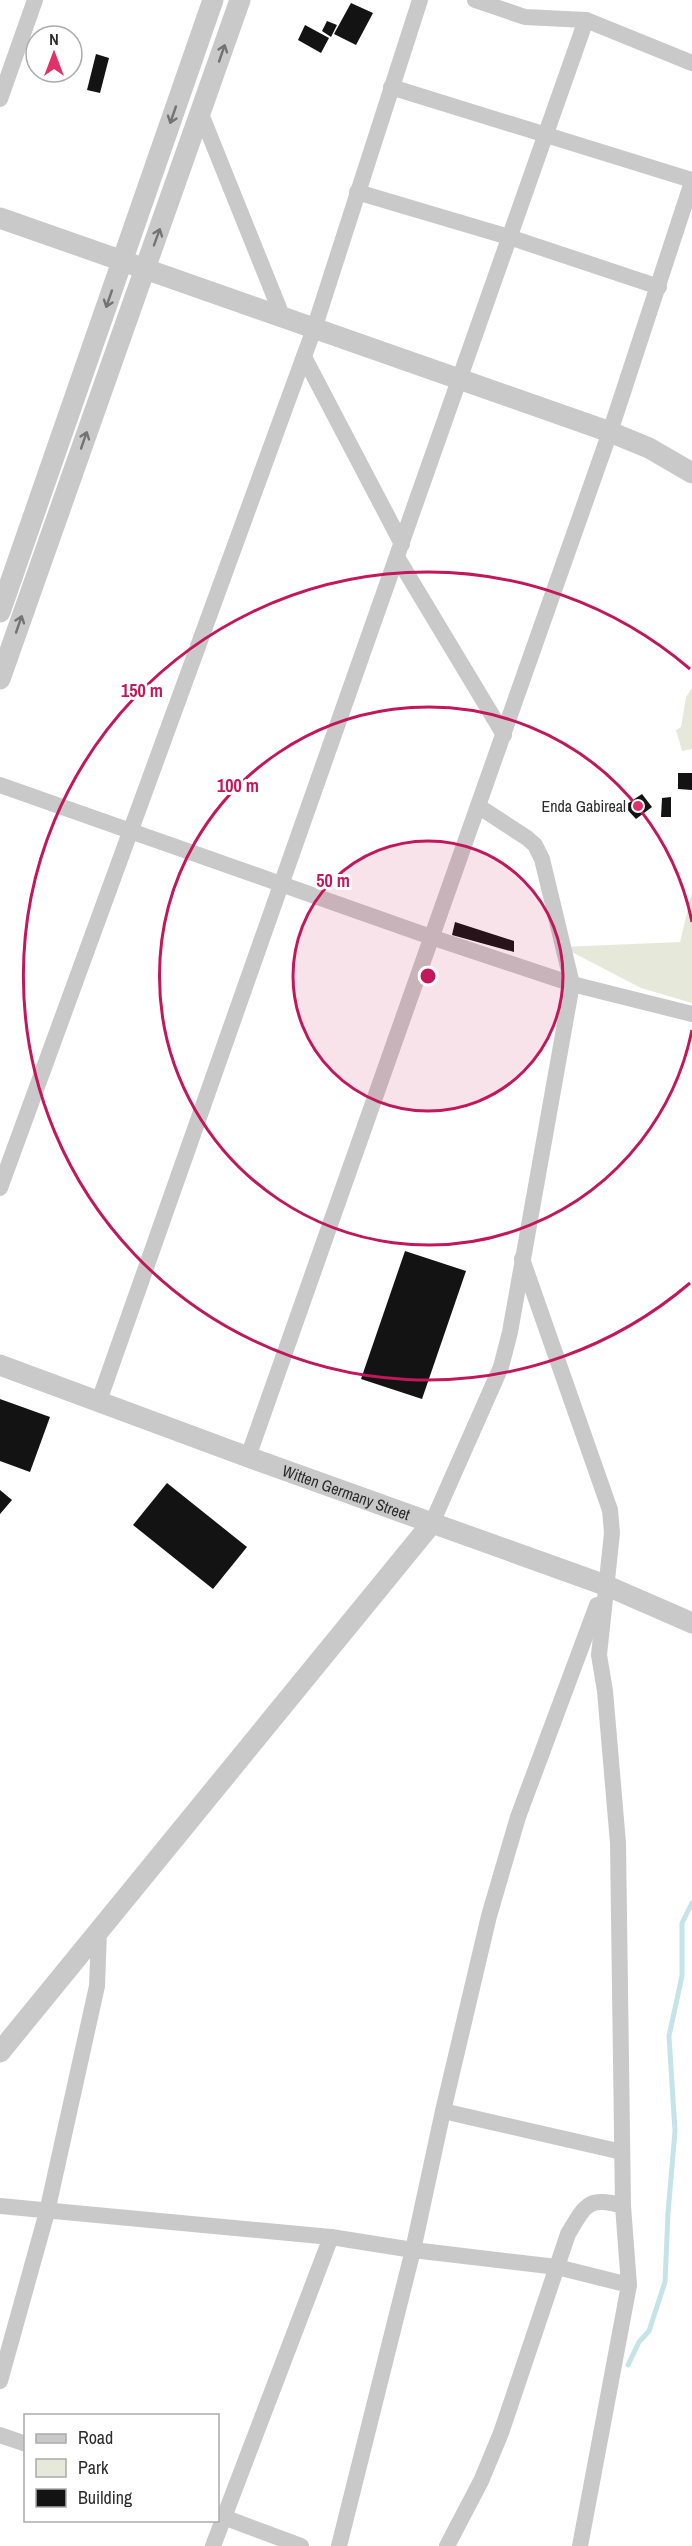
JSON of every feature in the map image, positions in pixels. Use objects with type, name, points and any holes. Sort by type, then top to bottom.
[{"type":"street","points":[[0,99],[35,0]]},
{"type":"street","points":[[0,612],[213,0]]},
{"type":"street","points":[[0,679],[240,0]]},
{"type":"street","points":[[0,1188],[314,329],[420,0]]},
{"type":"street","points":[[476,0],[525,16],[586,20],[692,63]]},
{"type":"street","points":[[525,16],[531,0]]},
{"type":"street","points":[[99,1401],[586,20]]},
{"type":"street","points":[[248,1457],[610,432],[692,181],[391,87]]},
{"type":"street","points":[[201,114],[283,318]]},
{"type":"street","points":[[357,192],[509,237],[659,287]]},
{"type":"street","points":[[0,218],[610,432],[650,448],[692,473]]},
{"type":"street","points":[[304,357],[400,551],[504,735]]},
{"type":"street","points":[[32,519],[54,526]]},
{"type":"street","points":[[0,785],[431,937],[572,984],[692,1014]]},
{"type":"street","points":[[0,2052],[432,1523],[501,1367],[572,984],[542,860],[535,844],[478,806]]},
{"type":"street","points":[[522,1259],[609,1510],[612,1533],[604,1585],[599,1655],[605,1691],[618,1843],[623,2206],[629,2285],[580,2546]]},
{"type":"street","name":"Witten Germany Street","points":[[0,1365],[604,1585],[692,1623]]},
{"type":"street","points":[[339,2546],[413,2250],[442,2111],[489,1916],[518,1817],[604,1585]]},
{"type":"street","points":[[0,2381],[47,2212],[97,1986],[99,1931]]},
{"type":"street","points":[[442,2111],[622,2152]]},
{"type":"street","points":[[447,2546],[481,2481],[501,2433],[568,2234],[580,2214],[591,2203],[604,2200],[623,2206]]},
{"type":"street","points":[[0,2206],[331,2237],[413,2250],[557,2267],[629,2285]]},
{"type":"street","points":[[213,2546],[221,2516],[331,2237]]},
{"type":"street","points":[[0,2435],[24,2443]]},
{"type":"street","points":[[221,2516],[302,2546]]},
{"type":"green space","points":[[692,688],[692,749],[682,751],[676,730],[681,727],[686,697]]},
{"type":"green space","points":[[692,892],[692,1003],[641,988],[562,947],[680,942]]},
{"type":"building","points":[[351,3],[373,13],[356,45],[334,34]]},
{"type":"building","points":[[327,21],[337,25],[331,37],[322,31]]},
{"type":"building","points":[[305,25],[329,38],[321,53],[298,40]]},
{"type":"building","points":[[96,54],[109,58],[100,93],[87,90]]},
{"type":"building","points":[[678,773],[692,773],[692,790],[678,789]]},
{"type":"building","name":"Enda Gabireal","points":[[642,794],[652,807],[636,819],[624,806]]},
{"type":"building","points":[[671,797],[671,817],[661,817],[662,798]]},
{"type":"building","points":[[455,922],[514,941],[514,952],[452,935]]},
{"type":"building","points":[[405,1251],[466,1271],[422,1399],[361,1379]]},
{"type":"building","points":[[0,1399],[50,1417],[30,1472],[0,1461]]},
{"type":"building","points":[[167,1483],[247,1547],[213,1589],[133,1525]]},
{"type":"building","points":[[0,1490],[12,1500],[0,1514]]},
{"type":"waterway","points":[[628,2365],[639,2342],[649,2331],[665,2282],[675,2131],[669,2036],[682,1976],[682,1923],[692,1903]]},
{"type":"place","name":"Enda Gabireal","points":[[638,806]]}]
